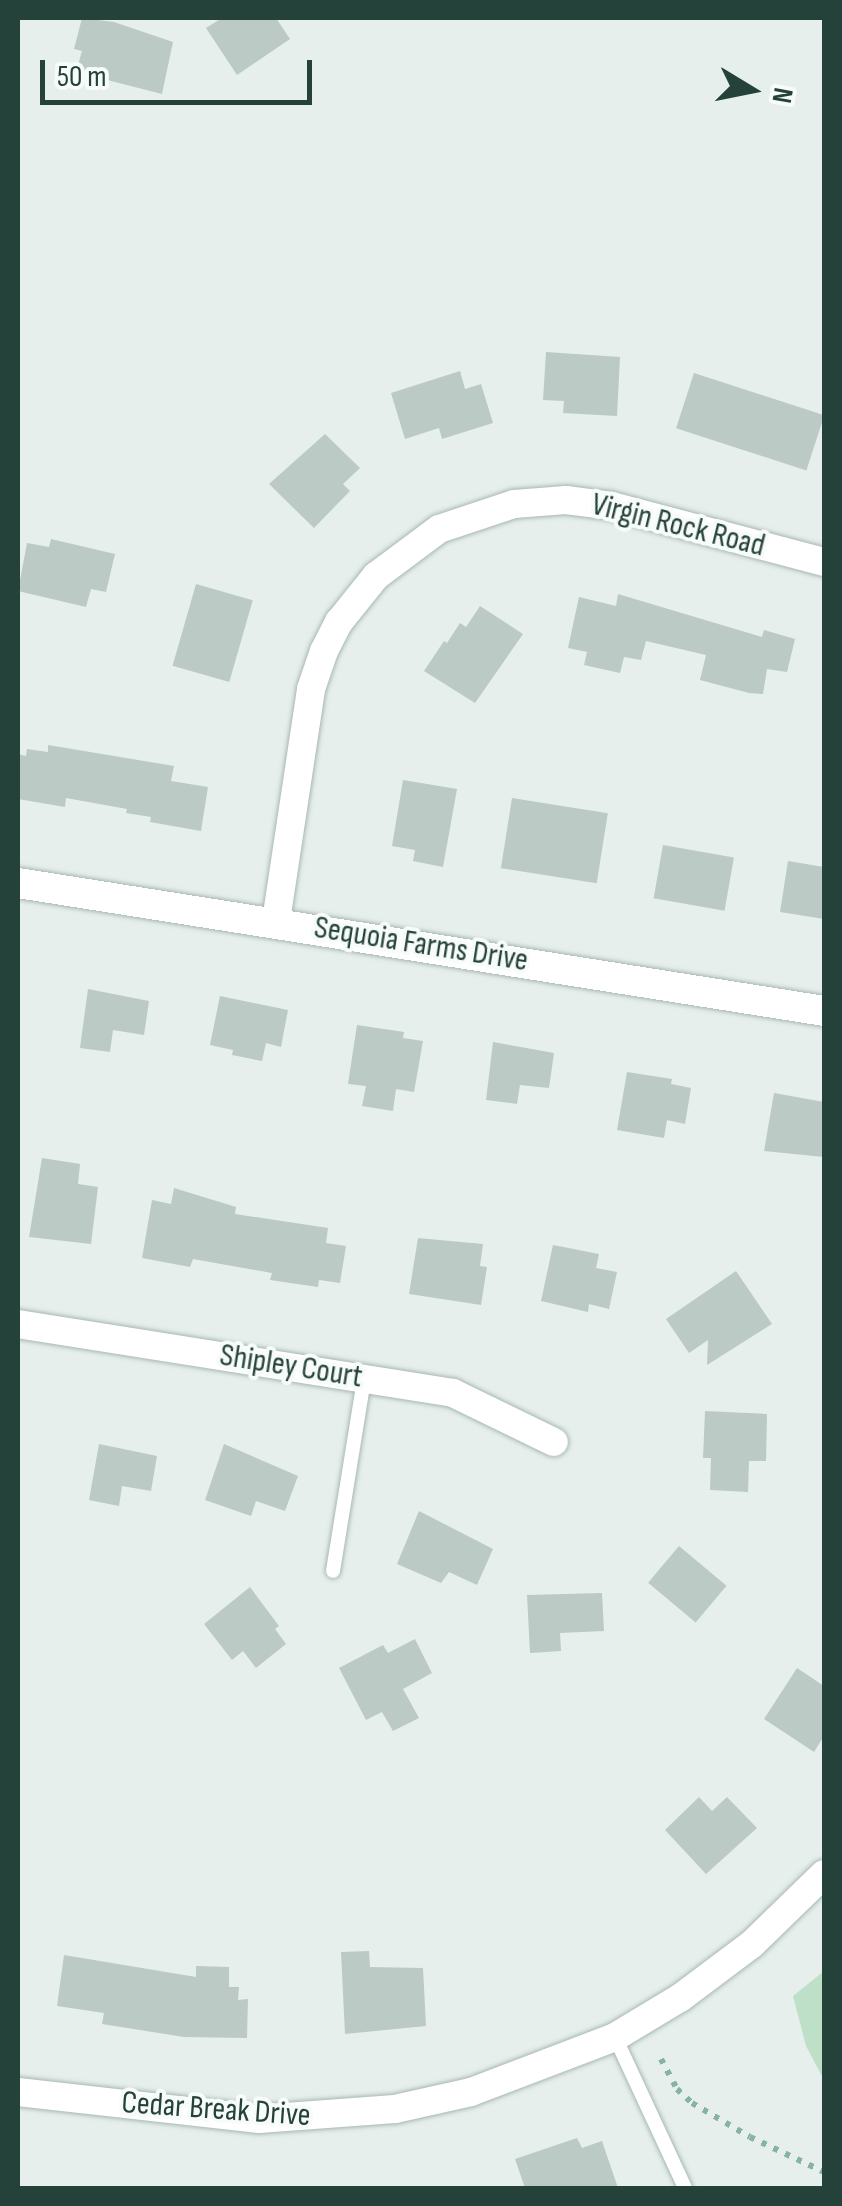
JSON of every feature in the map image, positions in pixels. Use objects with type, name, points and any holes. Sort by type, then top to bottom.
[{"type":"street","name":"Virgin Rock Road","points":[[276,921],[311,689],[324,652],[343,616],[376,576],[439,529],[514,504],[566,500],[612,506],[824,562]]},
{"type":"street","name":"Sequoia Farms Drive","points":[[18,883],[824,1010]]},
{"type":"street","name":"Shipley Court","points":[[18,1324],[453,1393],[554,1442]]},
{"type":"street","name":"Cedar Break Drive","points":[[18,2092],[200,2116],[317,2118],[394,2109],[471,2092],[615,2038],[680,1998],[752,1944],[824,1874]]},
{"type":"lane","points":[[333,1572],[364,1379]]},
{"type":"lane","points":[[615,2038],[685,2188]]},
{"type":"path","points":[[661,2059],[676,2088],[692,2103],[750,2137],[824,2172]]},
{"type":"green space","points":[[824,1971],[824,2080],[806,2046],[793,1996]]},
{"type":"building","points":[[82,18],[114,22],[173,42],[162,94],[76,72],[82,51],[74,49]]},
{"type":"building","points":[[222,18],[276,18],[290,39],[237,75],[206,28]]},
{"type":"building","points":[[546,352],[620,357],[617,416],[563,413],[564,401],[543,400]]},
{"type":"building","points":[[460,371],[465,389],[481,384],[493,423],[442,439],[439,428],[405,439],[391,393]]},
{"type":"building","points":[[694,373],[824,415],[806,470],[676,428]]},
{"type":"building","points":[[325,434],[360,468],[343,484],[350,491],[314,528],[269,484]]},
{"type":"building","points":[[51,539],[115,554],[106,592],[91,589],[86,607],[18,591],[27,543],[49,547]]},
{"type":"building","points":[[196,584],[253,600],[229,682],[173,666]]},
{"type":"building","points":[[618,594],[762,637],[764,630],[795,639],[787,672],[767,669],[763,694],[749,693],[700,680],[706,655],[646,641],[641,660],[624,657],[620,673],[584,665],[587,652],[568,648],[579,597],[616,606]]},
{"type":"building","points":[[480,606],[523,634],[475,703],[424,671],[444,641],[447,643],[460,623],[466,627]]},
{"type":"building","points":[[48,745],[174,766],[171,781],[208,787],[201,831],[150,822],[151,817],[126,813],[127,809],[66,798],[65,807],[18,799],[18,754],[26,756],[27,749],[48,752]]},
{"type":"building","points":[[403,780],[457,789],[443,867],[413,861],[415,850],[392,846]]},
{"type":"building","points":[[512,798],[608,813],[597,883],[501,868]]},
{"type":"building","points":[[663,845],[734,858],[725,911],[654,898]]},
{"type":"building","points":[[788,861],[824,867],[824,919],[780,912]]},
{"type":"building","points":[[88,989],[149,1001],[144,1035],[113,1030],[110,1052],[80,1048]]},
{"type":"building","points":[[220,996],[288,1010],[281,1047],[266,1043],[262,1061],[232,1055],[233,1050],[210,1045]]},
{"type":"building","points":[[357,1025],[404,1032],[403,1038],[423,1041],[414,1092],[396,1089],[393,1111],[362,1106],[366,1086],[348,1084]]},
{"type":"building","points":[[493,1042],[554,1053],[549,1088],[520,1085],[517,1104],[486,1100]]},
{"type":"building","points":[[627,1072],[672,1079],[671,1084],[691,1088],[685,1124],[667,1120],[664,1138],[617,1130]]},
{"type":"building","points":[[774,1093],[824,1102],[824,1157],[764,1151]]},
{"type":"building","points":[[42,1158],[80,1164],[78,1184],[98,1187],[91,1244],[29,1237]]},
{"type":"building","points":[[174,1188],[236,1207],[235,1214],[328,1228],[326,1243],[346,1246],[340,1283],[319,1280],[318,1287],[270,1280],[272,1273],[193,1259],[190,1267],[142,1258],[152,1200],[171,1204]]},
{"type":"building","points":[[418,1238],[483,1244],[480,1266],[487,1267],[481,1305],[409,1294]]},
{"type":"building","points":[[553,1245],[599,1254],[596,1268],[617,1272],[609,1309],[589,1304],[588,1312],[541,1301]]},
{"type":"building","points":[[736,1271],[772,1324],[707,1365],[708,1340],[689,1353],[666,1319]]},
{"type":"building","points":[[705,1411],[767,1414],[766,1461],[749,1461],[748,1492],[710,1490],[711,1458],[703,1458]]},
{"type":"building","points":[[99,1444],[157,1456],[151,1491],[122,1486],[119,1506],[89,1500]]},
{"type":"building","points":[[224,1444],[298,1476],[285,1511],[256,1501],[251,1516],[205,1500]]},
{"type":"building","points":[[419,1511],[493,1549],[477,1585],[449,1572],[441,1583],[397,1564]]},
{"type":"building","points":[[679,1546],[726,1586],[696,1623],[648,1583]]},
{"type":"building","points":[[250,1587],[279,1626],[275,1629],[286,1644],[256,1668],[243,1651],[232,1660],[204,1624]]},
{"type":"building","points":[[602,1593],[604,1631],[560,1633],[561,1651],[530,1653],[527,1595]]},
{"type":"building","points":[[415,1639],[432,1673],[403,1689],[419,1718],[393,1731],[382,1712],[366,1720],[339,1668],[383,1645],[388,1653]]},
{"type":"building","points":[[797,1668],[824,1686],[824,1736],[814,1752],[764,1719]]},
{"type":"building","points":[[699,1797],[712,1811],[727,1797],[757,1828],[706,1874],[665,1830]]},
{"type":"building","points":[[369,1951],[370,1967],[423,1968],[426,2026],[345,2034],[341,1952]]},
{"type":"building","points":[[64,1955],[196,1977],[196,1966],[229,1967],[229,1987],[239,1987],[238,2000],[248,1999],[247,2038],[184,2037],[102,2024],[104,2013],[57,2006]]},
{"type":"building","points":[[577,2138],[582,2148],[602,2141],[618,2188],[525,2188],[515,2159]]}]
